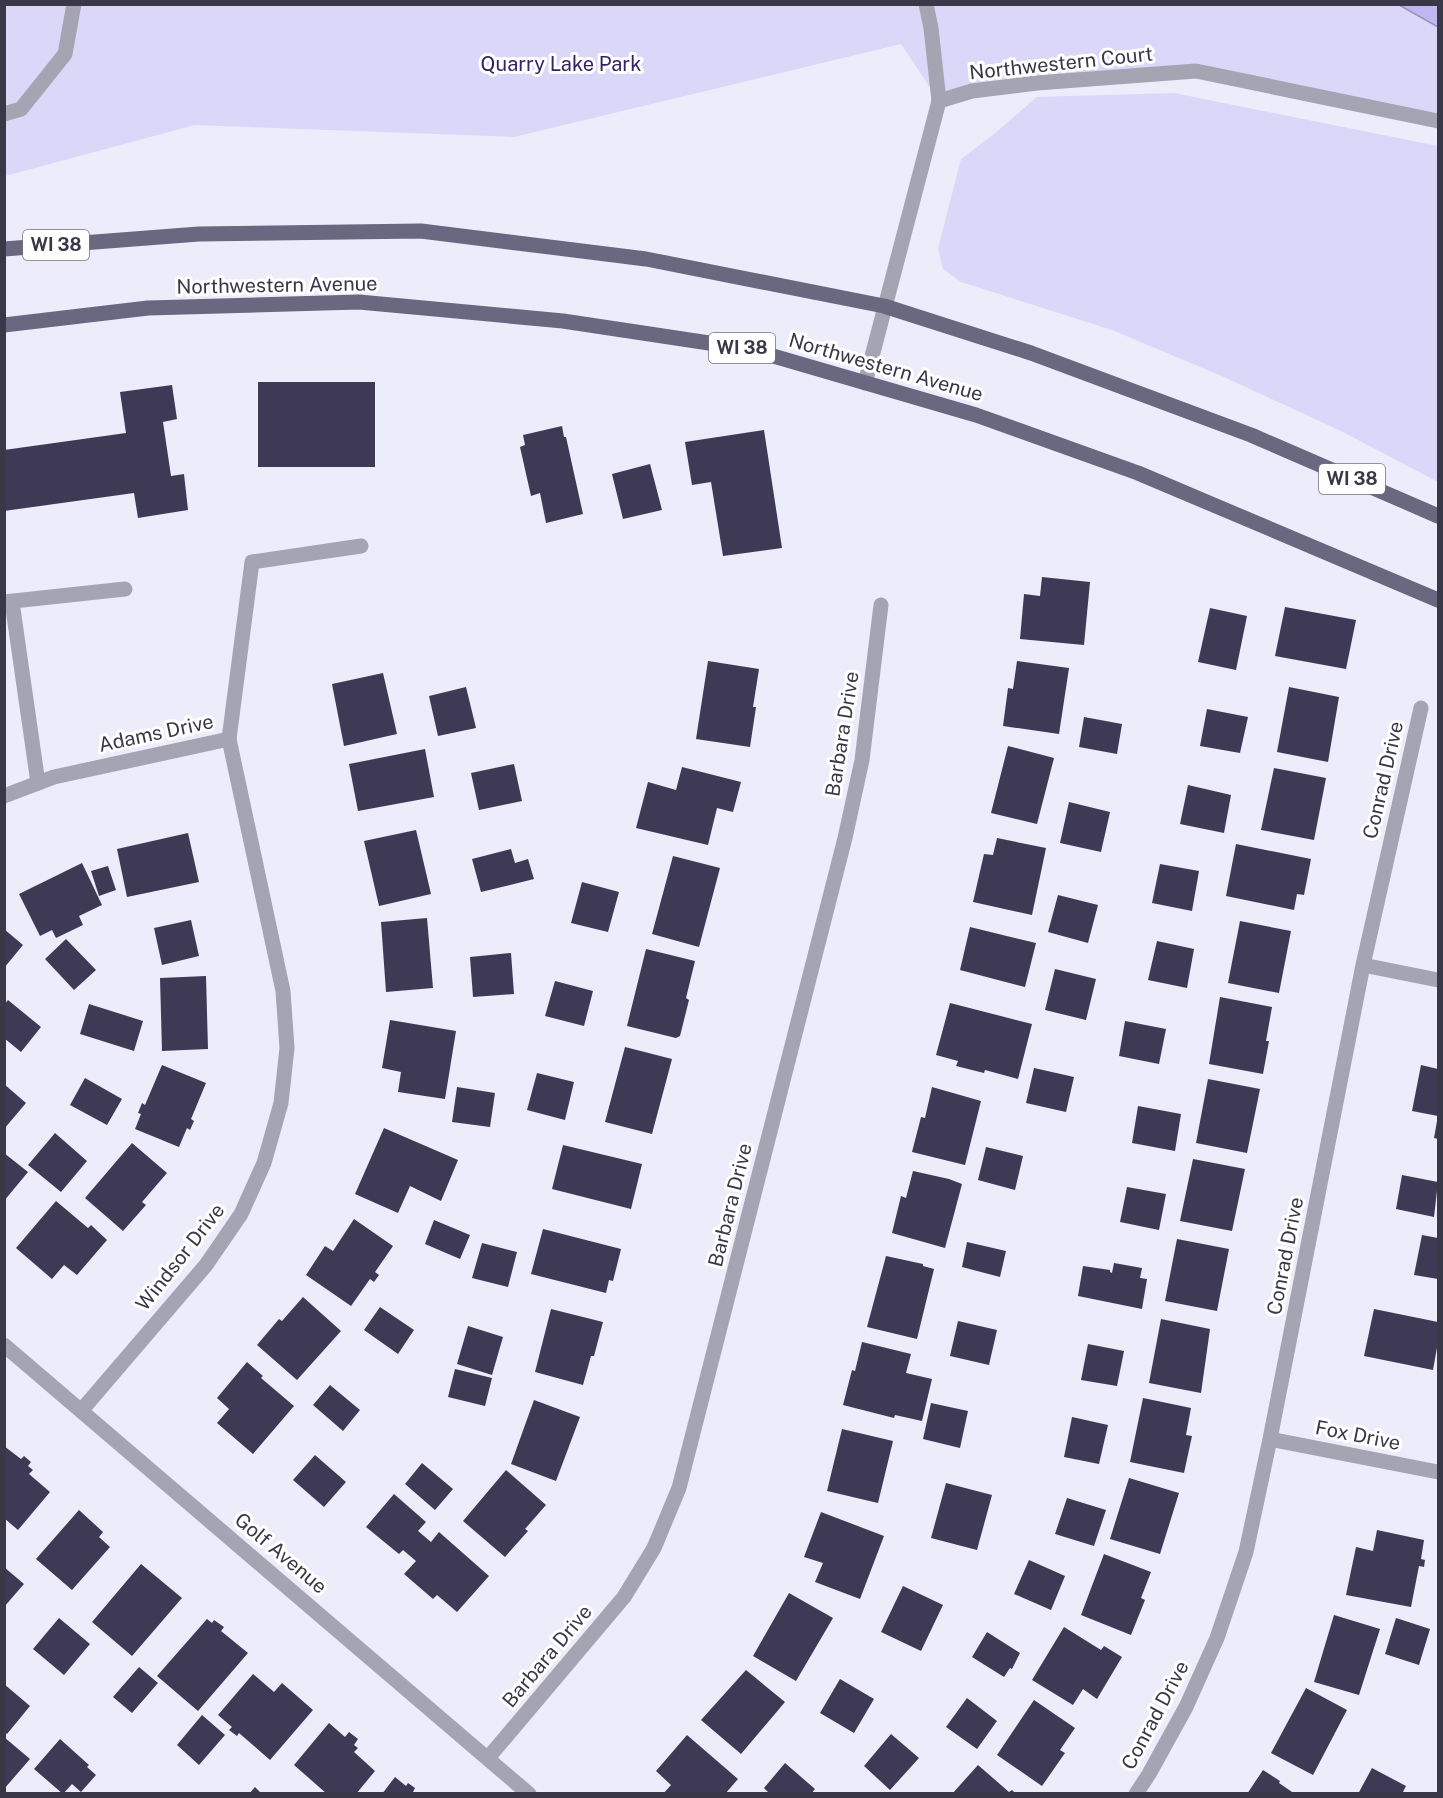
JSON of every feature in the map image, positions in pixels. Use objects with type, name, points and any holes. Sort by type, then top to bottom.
[{"type":"main road","name":"WI 38","points":[[4,249],[199,234],[421,231],[646,259],[885,306],[1031,353],[1251,435],[1438,516]]},
{"type":"main road","name":"Northwestern Avenue","points":[[4,325],[148,308],[359,302],[563,321],[749,349],[976,415],[1138,472],[1438,600]]},
{"type":"street","points":[[4,114],[21,109],[65,54],[74,4]]},
{"type":"street","points":[[865,383],[939,101],[926,4]]},
{"type":"street","name":"Northwestern Court","points":[[939,101],[972,91],[1037,83],[1196,71],[1438,121]]},
{"type":"street","points":[[229,739],[252,562],[361,546]]},
{"type":"street","points":[[38,783],[8,602],[125,589]]},
{"type":"street","name":"Barbara Drive","points":[[488,1758],[624,1597],[654,1548],[680,1488],[845,838],[862,760],[881,605]]},
{"type":"street","name":"Conrad Drive","points":[[1136,1794],[1186,1707],[1217,1638],[1246,1552],[1363,965],[1421,708]]},
{"type":"street","name":"Adams Drive","points":[[4,796],[54,777],[229,739],[264,897]]},
{"type":"street","name":"Windsor Drive","points":[[81,1411],[206,1265],[241,1214],[264,1163],[281,1103],[287,1048],[284,992],[264,897]]},
{"type":"street","points":[[1363,965],[1438,980]]},
{"type":"street","name":"Golf Avenue","points":[[4,1345],[530,1794]]},
{"type":"street","name":"Fox Drive","points":[[1270,1439],[1438,1472]]},
{"type":"green space","name":"Quarry Lake Park","points":[[5,5],[1438,5],[1438,121],[1196,71],[939,101],[901,44],[514,137],[195,125],[5,176]]},
{"type":"green space","points":[[1174,93],[1438,146],[1438,482],[1341,431],[1224,377],[1112,330],[961,282],[943,269],[938,249],[961,159],[1037,97]]},
{"type":"shaded area","points":[[1399,5],[1438,5],[1438,27]]},
{"type":"building","points":[[258,382],[375,382],[375,467],[258,467]]},
{"type":"building","points":[[172,385],[177,419],[163,422],[171,476],[184,474],[188,510],[138,518],[134,493],[4,511],[4,450],[126,433],[120,392]]},
{"type":"building","points":[[562,426],[583,514],[546,523],[540,493],[531,496],[520,447],[525,445],[523,435]]},
{"type":"building","points":[[764,430],[782,548],[723,556],[711,482],[692,485],[685,442]]},
{"type":"building","points":[[650,464],[662,510],[623,519],[612,474]]},
{"type":"building","points":[[1042,577],[1090,582],[1084,645],[1020,639],[1024,594],[1040,596]]},
{"type":"building","points":[[1285,607],[1356,620],[1346,669],[1275,656]]},
{"type":"building","points":[[1210,608],[1247,616],[1236,670],[1198,662]]},
{"type":"building","points":[[708,661],[759,669],[750,747],[696,739]]},
{"type":"building","points":[[1017,661],[1069,668],[1059,734],[1003,726],[1008,688],[1013,689]]},
{"type":"building","points":[[383,673],[397,734],[344,746],[332,684]]},
{"type":"building","points":[[466,687],[476,728],[438,736],[429,696]]},
{"type":"building","points":[[1289,687],[1339,697],[1328,762],[1277,752]]},
{"type":"building","points":[[1207,709],[1248,717],[1240,753],[1200,746]]},
{"type":"building","points":[[1084,717],[1122,724],[1117,754],[1079,747]]},
{"type":"building","points":[[1008,746],[1054,758],[1037,824],[991,813]]},
{"type":"building","points":[[425,749],[434,797],[358,811],[349,764]]},
{"type":"building","points":[[514,764],[522,801],[479,810],[471,773]]},
{"type":"building","points":[[682,767],[741,782],[733,812],[717,808],[708,845],[636,828],[648,782],[676,790]]},
{"type":"building","points":[[1274,768],[1326,778],[1314,840],[1261,830]]},
{"type":"building","points":[[1188,785],[1231,795],[1224,833],[1180,824]]},
{"type":"building","points":[[1069,802],[1110,812],[1101,852],[1060,843]]},
{"type":"building","points":[[416,830],[431,894],[379,906],[364,841]]},
{"type":"building","points":[[188,833],[199,882],[127,897],[117,849]]},
{"type":"building","points":[[997,838],[1046,848],[1032,915],[973,902],[984,854],[993,855]]},
{"type":"building","points":[[1236,844],[1311,859],[1304,895],[1297,894],[1294,910],[1226,896]]},
{"type":"building","points":[[511,849],[515,863],[528,859],[534,879],[481,892],[472,859]]},
{"type":"building","points":[[673,856],[720,868],[699,947],[652,934]]},
{"type":"building","points":[[82,863],[102,905],[79,916],[83,925],[56,938],[52,930],[40,936],[19,894]]},
{"type":"building","points":[[1160,864],[1199,871],[1192,911],[1152,903]]},
{"type":"building","points":[[108,866],[116,890],[99,896],[91,871]]},
{"type":"building","points":[[582,882],[619,892],[608,932],[571,923]]},
{"type":"building","points":[[1058,895],[1098,905],[1088,943],[1048,932]]},
{"type":"building","points":[[427,918],[433,988],[386,992],[381,922]]},
{"type":"building","points":[[191,920],[199,956],[162,965],[154,928]]},
{"type":"building","points":[[1240,921],[1291,931],[1279,993],[1228,983]]},
{"type":"building","points":[[970,927],[1036,943],[1025,987],[960,970]]},
{"type":"building","points":[[4,929],[23,945],[4,968]]},
{"type":"building","points":[[66,939],[96,970],[74,990],[45,959]]},
{"type":"building","points":[[1157,941],[1194,949],[1187,988],[1148,980]]},
{"type":"building","points":[[646,949],[695,961],[686,998],[689,1000],[680,1036],[676,1038],[627,1026]]},
{"type":"building","points":[[511,953],[514,994],[473,997],[470,957]]},
{"type":"building","points":[[1055,969],[1096,979],[1086,1020],[1045,1010]]},
{"type":"building","points":[[206,976],[208,1049],[162,1051],[160,978]]},
{"type":"building","points":[[555,981],[593,991],[584,1026],[545,1016]]},
{"type":"building","points":[[1220,997],[1272,1007],[1263,1074],[1209,1064]]},
{"type":"building","points":[[8,1000],[41,1027],[21,1052],[4,1038],[4,1005]]},
{"type":"building","points":[[950,1003],[1032,1024],[1018,1079],[985,1070],[984,1073],[956,1066],[958,1061],[936,1055]]},
{"type":"building","points":[[89,1004],[143,1021],[134,1051],[80,1034]]},
{"type":"building","points":[[390,1020],[456,1031],[445,1099],[398,1092],[401,1072],[382,1068]]},
{"type":"building","points":[[1125,1021],[1166,1029],[1159,1064],[1119,1056]]},
{"type":"building","points":[[625,1047],[672,1059],[652,1134],[605,1122]]},
{"type":"building","points":[[162,1065],[206,1083],[191,1119],[194,1121],[190,1130],[187,1128],[179,1147],[135,1129],[141,1114],[138,1113],[142,1103],[145,1105]]},
{"type":"building","points":[[1421,1065],[1438,1069],[1438,1116],[1412,1111]]},
{"type":"building","points":[[1034,1068],[1074,1077],[1066,1112],[1026,1103]]},
{"type":"building","points":[[537,1073],[574,1082],[565,1120],[527,1110]]},
{"type":"building","points":[[85,1078],[122,1099],[107,1125],[70,1105]]},
{"type":"building","points":[[1208,1079],[1260,1089],[1247,1153],[1196,1143]]},
{"type":"building","points":[[4,1084],[26,1103],[4,1129]]},
{"type":"building","points":[[457,1087],[495,1093],[490,1127],[452,1122]]},
{"type":"building","points":[[932,1087],[981,1101],[965,1165],[912,1152],[921,1117],[925,1118]]},
{"type":"building","points":[[1138,1106],[1181,1114],[1175,1151],[1132,1143]]},
{"type":"building","points":[[1438,1121],[1438,1139],[1434,1138]]},
{"type":"building","points":[[384,1128],[458,1160],[441,1201],[410,1186],[398,1213],[355,1194]]},
{"type":"building","points":[[55,1133],[87,1161],[61,1192],[28,1165]]},
{"type":"building","points":[[132,1143],[167,1173],[142,1202],[146,1205],[123,1231],[85,1198]]},
{"type":"building","points":[[563,1145],[642,1164],[631,1209],[552,1189]]},
{"type":"building","points":[[986,1147],[1023,1156],[1015,1190],[978,1180]]},
{"type":"building","points":[[4,1153],[28,1172],[4,1201]]},
{"type":"building","points":[[1193,1159],[1245,1169],[1232,1231],[1180,1221]]},
{"type":"building","points":[[913,1171],[962,1184],[945,1248],[892,1233],[901,1196],[906,1198]]},
{"type":"building","points":[[1402,1175],[1438,1182],[1434,1217],[1396,1209]]},
{"type":"building","points":[[1127,1187],[1166,1194],[1159,1230],[1120,1222]]},
{"type":"building","points":[[56,1201],[88,1228],[91,1225],[107,1240],[77,1275],[64,1265],[52,1279],[16,1248]]},
{"type":"building","points":[[354,1219],[393,1246],[375,1272],[379,1275],[374,1282],[370,1279],[351,1306],[306,1275],[325,1246],[333,1251]]},
{"type":"building","points":[[434,1220],[470,1235],[460,1259],[425,1244]]},
{"type":"building","points":[[543,1229],[621,1249],[613,1281],[609,1280],[606,1293],[531,1274]]},
{"type":"building","points":[[1422,1235],[1438,1238],[1438,1279],[1414,1275]]},
{"type":"building","points":[[1177,1239],[1229,1249],[1217,1311],[1165,1301]]},
{"type":"building","points":[[967,1242],[1006,1251],[1000,1277],[962,1267]]},
{"type":"building","points":[[482,1243],[517,1252],[508,1287],[472,1278]]},
{"type":"building","points":[[886,1256],[923,1264],[923,1266],[934,1269],[917,1339],[867,1327]]},
{"type":"building","points":[[1114,1263],[1142,1268],[1140,1278],[1147,1279],[1142,1309],[1078,1296],[1083,1266],[1110,1270],[1112,1273]]},
{"type":"building","points":[[303,1297],[341,1331],[297,1380],[257,1345],[279,1319],[282,1321]]},
{"type":"building","points":[[380,1307],[414,1330],[398,1354],[364,1330]]},
{"type":"building","points":[[551,1309],[603,1322],[583,1385],[535,1372]]},
{"type":"building","points":[[1374,1309],[1438,1322],[1438,1342],[1433,1370],[1364,1356]]},
{"type":"building","points":[[1161,1319],[1210,1329],[1201,1393],[1149,1383]]},
{"type":"building","points":[[958,1321],[997,1330],[989,1365],[950,1356]]},
{"type":"building","points":[[468,1326],[503,1337],[492,1375],[457,1364]]},
{"type":"building","points":[[862,1342],[911,1354],[906,1373],[932,1379],[922,1421],[895,1415],[894,1418],[843,1405]]},
{"type":"building","points":[[1088,1344],[1124,1351],[1117,1386],[1081,1380]]},
{"type":"building","points":[[247,1362],[263,1376],[261,1378],[294,1406],[253,1454],[217,1423],[229,1409],[217,1398]]},
{"type":"building","points":[[455,1369],[492,1378],[485,1406],[448,1397]]},
{"type":"building","points":[[330,1385],[360,1410],[343,1431],[313,1405]]},
{"type":"building","points":[[1143,1398],[1191,1408],[1186,1435],[1192,1436],[1184,1473],[1130,1462]]},
{"type":"building","points":[[534,1400],[580,1417],[556,1481],[511,1464]]},
{"type":"building","points":[[931,1403],[968,1411],[960,1448],[923,1439]]},
{"type":"building","points":[[1072,1417],[1108,1425],[1099,1464],[1064,1457]]},
{"type":"building","points":[[842,1429],[893,1441],[878,1503],[827,1491]]},
{"type":"building","points":[[4,1446],[21,1459],[24,1456],[31,1462],[28,1466],[33,1470],[29,1474],[50,1492],[18,1530],[4,1518]]},
{"type":"building","points":[[315,1455],[346,1482],[324,1507],[293,1480]]},
{"type":"building","points":[[422,1463],[453,1489],[435,1510],[405,1484]]},
{"type":"building","points":[[506,1470],[546,1505],[525,1529],[528,1531],[505,1557],[463,1521]]},
{"type":"building","points":[[1129,1478],[1179,1493],[1160,1554],[1110,1539]]},
{"type":"building","points":[[946,1483],[992,1495],[977,1550],[931,1538]]},
{"type":"building","points":[[394,1494],[426,1522],[418,1531],[431,1542],[439,1532],[489,1576],[457,1612],[437,1595],[433,1599],[404,1574],[416,1561],[403,1550],[399,1554],[366,1527]]},
{"type":"building","points":[[1067,1498],[1106,1510],[1094,1546],[1055,1534]]},
{"type":"building","points":[[79,1510],[103,1532],[99,1537],[110,1547],[72,1590],[36,1559]]},
{"type":"building","points":[[821,1512],[884,1536],[860,1599],[815,1582],[823,1563],[804,1557]]},
{"type":"building","points":[[1377,1530],[1424,1540],[1421,1559],[1425,1560],[1424,1567],[1419,1566],[1411,1607],[1346,1595],[1356,1547],[1373,1551]]},
{"type":"building","points":[[1104,1554],[1151,1572],[1141,1598],[1145,1600],[1131,1635],[1081,1615]]},
{"type":"building","points":[[1029,1560],[1065,1576],[1051,1610],[1014,1594]]},
{"type":"building","points":[[141,1564],[182,1598],[132,1656],[92,1622]]},
{"type":"building","points":[[4,1567],[24,1584],[4,1607]]},
{"type":"building","points":[[903,1586],[943,1605],[921,1651],[881,1632]]},
{"type":"building","points":[[789,1593],[833,1618],[796,1681],[753,1656]]},
{"type":"building","points":[[1334,1615],[1380,1629],[1359,1695],[1314,1682]]},
{"type":"building","points":[[59,1618],[90,1644],[64,1675],[33,1649]]},
{"type":"building","points":[[1396,1618],[1430,1629],[1419,1665],[1385,1654]]},
{"type":"building","points":[[207,1619],[212,1623],[214,1620],[224,1627],[221,1631],[248,1653],[198,1711],[157,1676]]},
{"type":"building","points":[[1064,1627],[1101,1650],[1104,1646],[1122,1657],[1097,1699],[1083,1689],[1073,1705],[1032,1680]]},
{"type":"building","points":[[987,1632],[1020,1653],[1012,1669],[1010,1668],[1004,1677],[972,1657]]},
{"type":"building","points":[[139,1667],[158,1683],[132,1713],[113,1697]]},
{"type":"building","points":[[746,1670],[785,1702],[741,1754],[701,1720]]},
{"type":"building","points":[[253,1674],[274,1692],[282,1683],[313,1710],[270,1760],[239,1733],[237,1736],[229,1730],[232,1727],[218,1715]]},
{"type":"building","points":[[840,1679],[874,1699],[854,1733],[820,1713]]},
{"type":"building","points":[[4,1684],[30,1706],[7,1734],[4,1732]]},
{"type":"building","points":[[1306,1688],[1347,1710],[1313,1775],[1271,1753]]},
{"type":"building","points":[[967,1698],[997,1721],[977,1749],[946,1727]]},
{"type":"building","points":[[1034,1700],[1075,1728],[1060,1750],[1065,1753],[1042,1786],[997,1755]]},
{"type":"building","points":[[202,1715],[225,1735],[199,1765],[177,1745]]},
{"type":"building","points":[[329,1723],[345,1737],[349,1732],[358,1739],[354,1745],[358,1748],[354,1752],[375,1771],[356,1794],[327,1794],[294,1765]]},
{"type":"building","points":[[891,1734],[919,1758],[890,1790],[864,1766]]},
{"type":"building","points":[[687,1735],[738,1779],[725,1794],[663,1794],[671,1785],[656,1771]]},
{"type":"building","points":[[4,1737],[30,1759],[4,1789]]},
{"type":"building","points":[[60,1739],[89,1765],[87,1767],[96,1775],[81,1792],[72,1784],[63,1794],[34,1769]]},
{"type":"building","points":[[785,1763],[815,1789],[811,1794],[770,1794],[764,1788]]},
{"type":"building","points":[[978,1765],[1009,1792],[1012,1790],[1016,1794],[952,1794]]},
{"type":"building","points":[[1372,1768],[1406,1786],[1402,1794],[1358,1794]]},
{"type":"building","points":[[1263,1770],[1280,1781],[1279,1783],[1295,1794],[1247,1794]]},
{"type":"building","points":[[395,1777],[406,1786],[408,1783],[415,1788],[413,1792],[415,1794],[382,1794]]},
{"type":"building","points":[[255,1787],[262,1794],[249,1794]]}]
